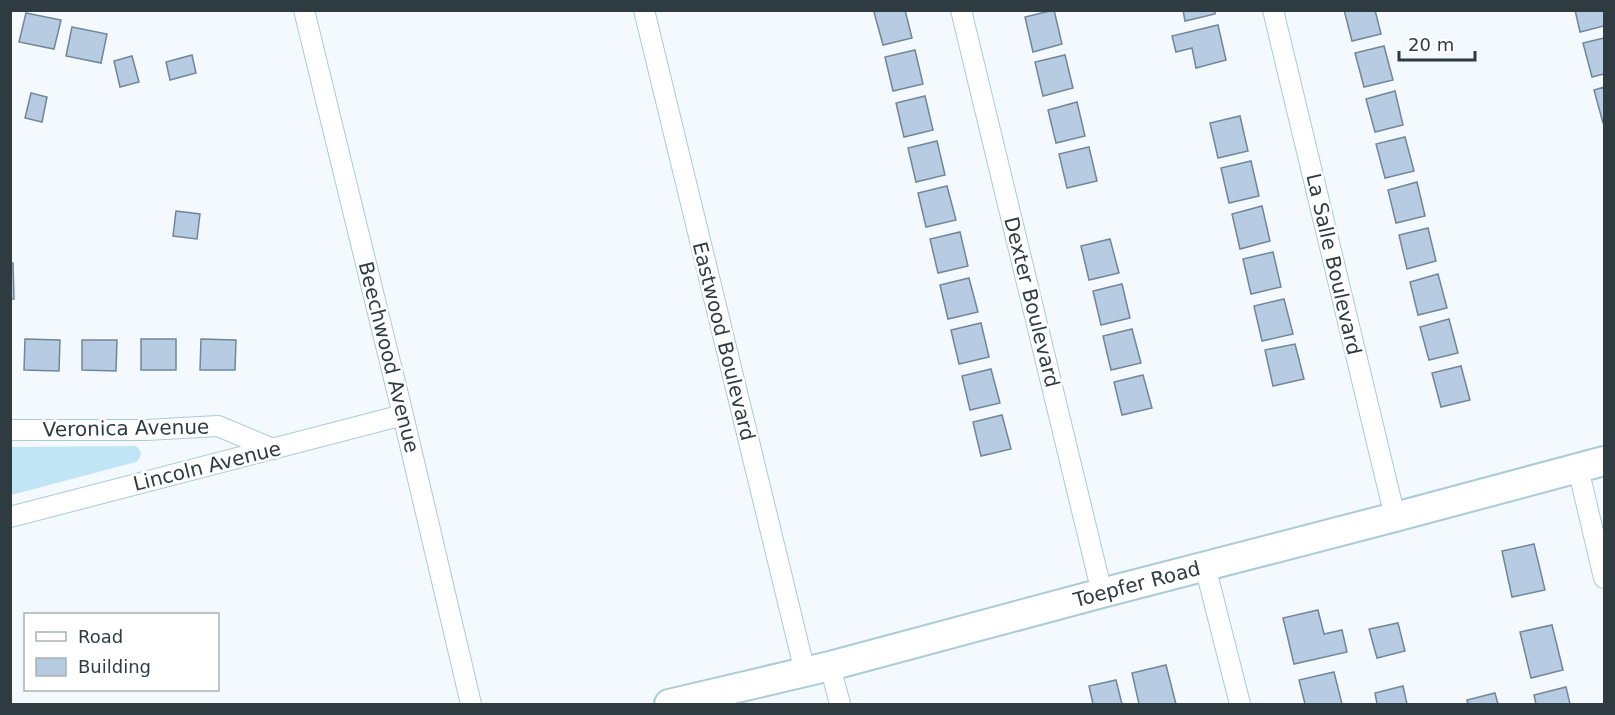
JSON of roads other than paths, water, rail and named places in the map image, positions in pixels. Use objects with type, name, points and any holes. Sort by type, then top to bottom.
[{"type":"street","name":"Beechwood Avenue","points":[[304,10],[471,705]]},
{"type":"street","name":"Eastwood Boulevard","points":[[644,10],[817,669],[840,705]]},
{"type":"street","name":"Dexter Boulevard","points":[[961,10],[1102,593]]},
{"type":"street","name":"La Salle Boulevard","points":[[1273,10],[1395,517]]},
{"type":"street","name":"Lincoln Avenue","points":[[10,517],[403,415]]},
{"type":"street","name":"Veronica Avenue","points":[[10,430],[146,430],[218,426],[273,449]]},
{"type":"street","name":"Toepfer Road","points":[[669,705],[817,669],[1591,465]]},
{"type":"street","points":[[1591,465],[1605,578]]},
{"type":"street","points":[[1205,566],[1240,705]]}]
